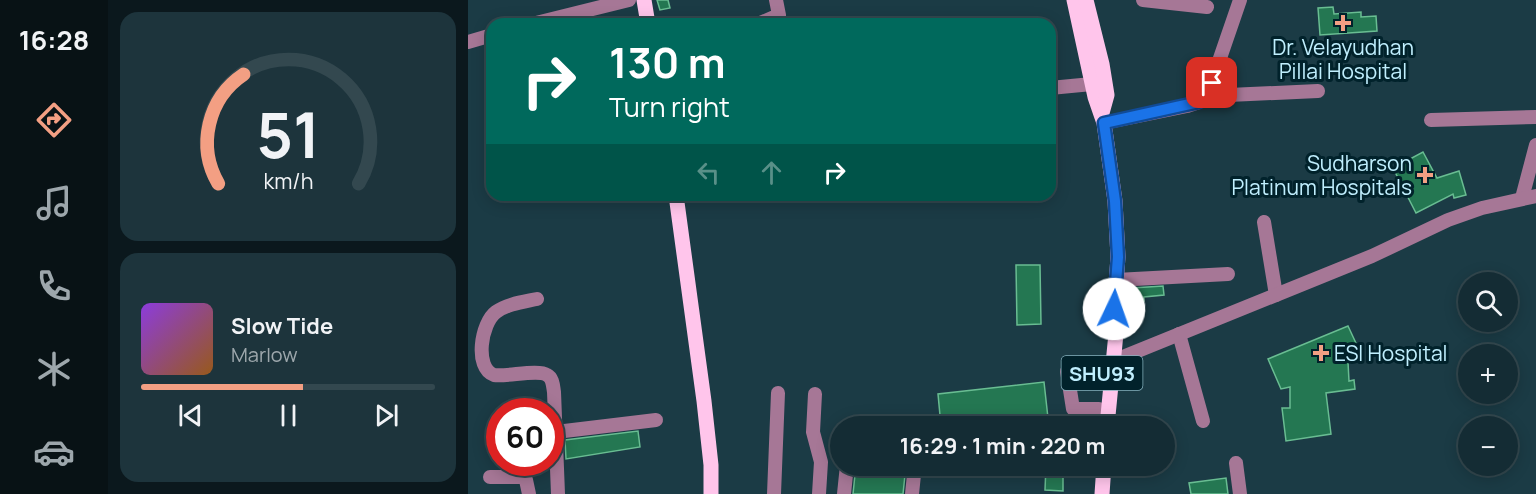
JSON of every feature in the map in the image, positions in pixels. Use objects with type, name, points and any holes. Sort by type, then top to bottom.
[{"type":"main road","points":[[644,0],[647,18]]},
{"type":"main road","name":"SHU93","points":[[1074,0],[1095,98],[1103,118],[1115,201],[1118,257],[1114,309],[1117,323],[1108,416]]},
{"type":"main road","points":[[1086,0],[1102,64],[1107,95],[1103,118]]},
{"type":"main road","points":[[677,201],[704,401],[711,465],[711,494]]},
{"type":"main road","name":"SHU93","points":[[1098,416],[1109,321],[1114,309]]},
{"type":"main road","points":[[1093,494],[1094,476]]},
{"type":"main road","points":[[1102,494],[1103,476]]},
{"type":"street","points":[[556,18],[629,0]]},
{"type":"street","points":[[772,18],[779,15],[776,0]]},
{"type":"street","points":[[1143,0],[1207,7]]},
{"type":"street","points":[[1103,118],[1187,106],[1207,96],[1240,0]]},
{"type":"street","points":[[468,42],[486,37]]},
{"type":"street","points":[[1056,87],[1092,84]]},
{"type":"street","points":[[1207,96],[1318,91]]},
{"type":"street","points":[[1431,120],[1536,117]]},
{"type":"street","points":[[1113,361],[1372,256],[1448,220],[1529,197],[1536,145]]},
{"type":"street","points":[[1264,222],[1276,295]]},
{"type":"street","points":[[1116,280],[1228,274]]},
{"type":"street","points":[[537,299],[510,305],[498,310],[489,318],[485,326],[483,341],[484,369],[488,373],[503,376],[545,373],[549,376],[554,398]]},
{"type":"street","points":[[1179,334],[1203,421]]},
{"type":"street","points":[[1067,371],[1072,409],[1098,410]]},
{"type":"street","points":[[774,494],[778,393]]},
{"type":"street","points":[[815,394],[813,432],[821,462],[819,494]]},
{"type":"street","points":[[564,431],[656,420]]},
{"type":"street","points":[[1236,463],[1240,494]]},
{"type":"street","points":[[557,476],[558,494]]},
{"type":"street","points":[[844,494],[846,476]]},
{"type":"street","points":[[912,494],[914,476]]},
{"type":"street","points":[[490,477],[523,477],[526,480],[529,494]]},
{"type":"building","points":[[657,0],[668,0],[670,8],[660,10]]},
{"type":"building","points":[[1333,7],[1334,14],[1361,12],[1361,17],[1376,16],[1377,31],[1320,35],[1318,8]]},
{"type":"building","points":[[1423,152],[1437,178],[1459,171],[1466,195],[1454,198],[1453,194],[1416,213],[1393,168]]},
{"type":"building","points":[[1016,265],[1040,265],[1041,324],[1017,325]]},
{"type":"building","points":[[1163,286],[1164,295],[1144,297],[1144,301],[1133,302],[1132,288]]},
{"type":"building","points":[[1348,326],[1362,356],[1348,362],[1349,381],[1354,380],[1355,389],[1326,393],[1331,434],[1286,441],[1282,408],[1290,408],[1290,387],[1281,389],[1268,359]]},
{"type":"building","points":[[1044,382],[1048,416],[940,416],[938,394]]},
{"type":"building","points":[[638,431],[640,447],[566,459],[565,440]]},
{"type":"building","points":[[855,476],[905,476],[903,494],[853,494]]},
{"type":"building","points":[[1046,476],[1063,476],[1063,491],[1045,490]]},
{"type":"building","points":[[1226,478],[1228,494],[1191,494],[1189,483]]},
{"type":"place","name":"Dr. Velayudhan Pillai Hospital","points":[[1343,23]]},
{"type":"place","name":"Sudharson Platinum Hospitals","points":[[1425,175]]},
{"type":"place","name":"ESI Hospital","points":[[1321,353]]},
{"type":"route","points":[[1114,309],[1118,257],[1115,201],[1104,123],[1199,102],[1207,96],[1212,83]]}]
